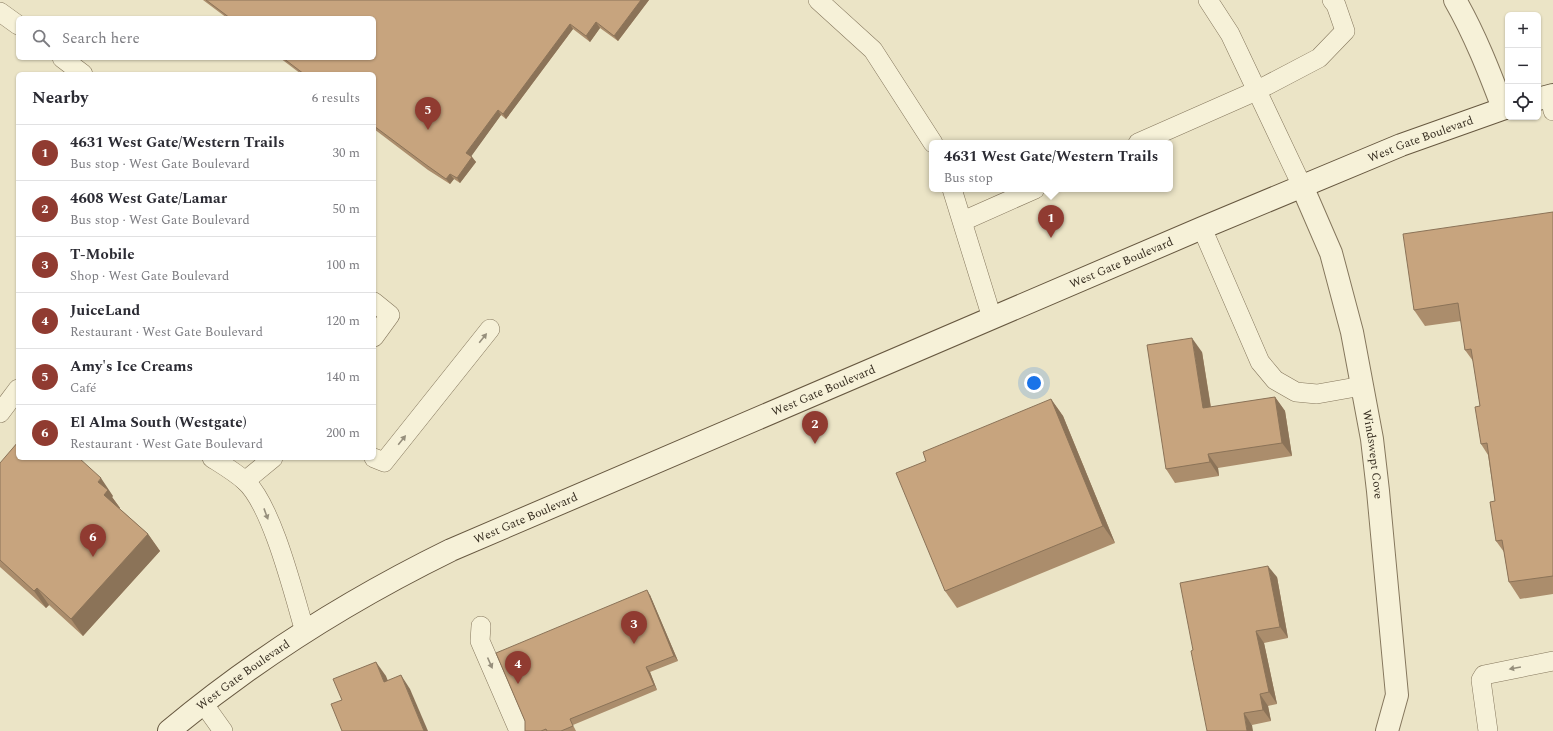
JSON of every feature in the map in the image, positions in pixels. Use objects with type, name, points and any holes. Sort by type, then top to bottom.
[{"type":"main road","points":[[1455,0],[1484,55],[1505,105]]},
{"type":"main road","name":"West Gate Boulevard","points":[[169,731],[234,680],[305,632],[381,586],[451,550],[1302,186],[1401,145],[1505,107]]},
{"type":"main road","name":"Windswept Cove","points":[[1302,186],[1331,253],[1352,332],[1372,439],[1397,695],[1387,731]]},
{"type":"lane","points":[[818,0],[873,50],[931,140]]},
{"type":"lane","points":[[1208,0],[1230,34],[1302,186]]},
{"type":"lane","points":[[1145,140],[1256,91],[1319,58],[1345,31],[1336,5],[1332,0]]},
{"type":"lane","points":[[0,12],[16,24]]},
{"type":"lane","points":[[65,60],[80,72]]},
{"type":"lane","points":[[953,192],[992,318]]},
{"type":"lane","points":[[963,221],[1028,192]]},
{"type":"lane","points":[[1202,228],[1260,362],[1275,380],[1296,392],[1317,394],[1362,386]]},
{"type":"lane","points":[[376,304],[390,315],[376,334]]},
{"type":"lane","points":[[376,459],[384,462],[490,329]]},
{"type":"lane","points":[[0,413],[16,392]]},
{"type":"lane","points":[[215,460],[245,481],[263,506],[286,570],[305,632]]},
{"type":"lane","points":[[245,481],[271,460]]},
{"type":"lane","points":[[481,626],[480,641],[519,731]]},
{"type":"lane","points":[[1488,731],[1481,680],[1484,675],[1553,661]]},
{"type":"lane","points":[[203,703],[223,731]]},
{"type":"building","points":[[206,0],[641,0],[614,36],[596,22],[586,36],[570,24],[503,114],[498,110],[466,153],[472,157],[457,178],[450,174],[446,179],[376,127],[376,72],[301,72],[286,60],[376,60],[376,16],[227,16]]},
{"type":"building","points":[[1553,212],[1553,576],[1509,582],[1502,540],[1496,541],[1490,502],[1495,501],[1487,443],[1481,444],[1475,407],[1480,406],[1471,349],[1465,350],[1458,303],[1414,310],[1403,234]]},
{"type":"building","points":[[1192,338],[1203,408],[1275,397],[1282,443],[1208,454],[1210,462],[1166,469],[1147,345]]},
{"type":"building","points":[[1051,399],[1103,526],[945,591],[896,473],[926,461],[923,452]]},
{"type":"building","points":[[16,444],[16,460],[81,460],[101,478],[98,482],[108,490],[104,495],[148,534],[71,619],[37,588],[34,591],[0,560],[0,463]]},
{"type":"building","points":[[1268,566],[1280,627],[1256,631],[1269,692],[1260,694],[1263,710],[1244,713],[1247,731],[1207,731],[1191,651],[1193,650],[1180,583]]},
{"type":"building","points":[[647,590],[674,656],[646,667],[654,685],[570,719],[573,726],[561,731],[547,731],[546,729],[541,731],[525,731],[525,721],[496,653]]},
{"type":"building","points":[[376,662],[384,682],[401,675],[424,731],[342,731],[331,704],[342,700],[333,679]]},
{"type":"place","name":"Amy's Ice Creams","points":[[428,130]]},
{"type":"place","name":"4631 West Gate/Western Trails","points":[[1051,238]]},
{"type":"place","name":"4608 West Gate/Lamar","points":[[815,444]]},
{"type":"place","name":"El Alma South (Westgate)","points":[[93,557]]},
{"type":"place","name":"T-Mobile","points":[[634,644]]},
{"type":"place","name":"JuiceLand","points":[[518,684]]}]
